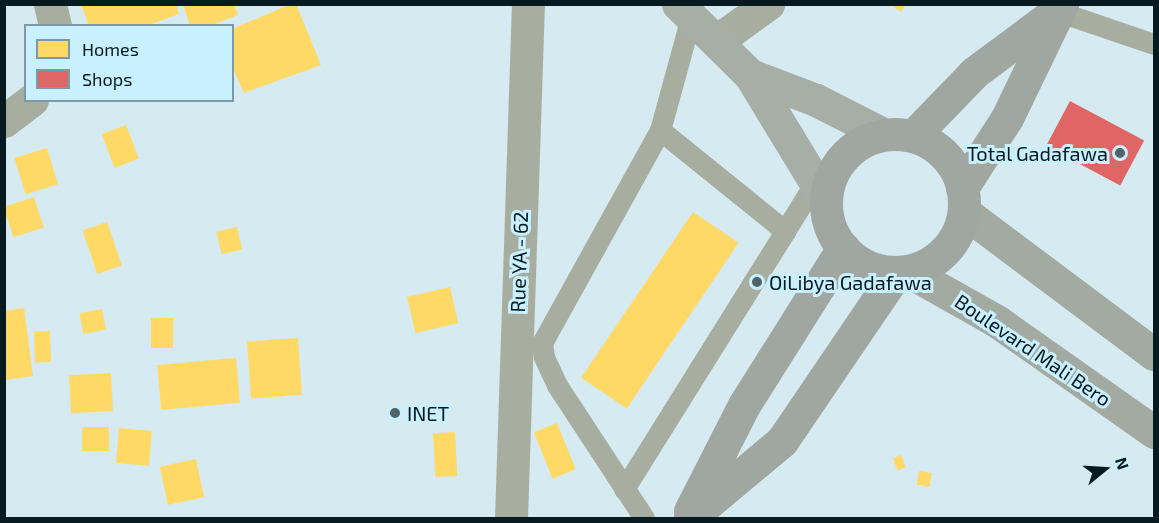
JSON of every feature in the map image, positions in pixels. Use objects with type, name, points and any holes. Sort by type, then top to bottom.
[{"type":"highway","points":[[1059,8],[1007,118],[963,200],[950,246],[932,262],[902,272],[867,266],[843,248],[830,226],[821,190],[842,158],[860,142],[898,135],[1059,8]]},
{"type":"highway","points":[[898,135],[945,156],[963,200]]},
{"type":"highway","points":[[688,519],[744,405],[843,248]]},
{"type":"highway","points":[[688,519],[782,441],[902,272]]},
{"type":"main road","points":[[963,200],[1155,354]]},
{"type":"main road","name":"Boulevard Mali Bero","points":[[902,272],[998,322],[1155,432]]},
{"type":"street","points":[[50,4],[55,24]]},
{"type":"street","name":"Rue YA - 62","points":[[511,519],[528,4]]},
{"type":"street","points":[[718,40],[768,4]]},
{"type":"street","points":[[685,11],[718,40],[750,75],[821,190]]},
{"type":"street","points":[[750,75],[898,135]]},
{"type":"street","points":[[4,121],[29,102]]},
{"type":"lane","points":[[1059,8],[1155,44]]},
{"type":"lane","points":[[644,519],[557,385],[544,357],[542,343],[660,130],[685,11]]},
{"type":"lane","points":[[660,130],[785,231]]},
{"type":"lane","points":[[624,489],[785,231],[821,190]]},
{"type":"building: Homes","points":[[81,4],[176,4],[179,14],[152,24],[88,24]]},
{"type":"building: Homes","points":[[183,4],[234,4],[238,15],[214,24],[189,24]]},
{"type":"building: Homes","points":[[291,4],[296,4],[321,65],[244,93],[234,70],[234,28]]},
{"type":"building: Homes","points":[[889,4],[906,4],[901,12]]},
{"type":"building: Homes","points":[[126,125],[139,159],[115,168],[102,134]]},
{"type":"building: Homes","points":[[47,148],[58,184],[26,194],[14,158]]},
{"type":"building: Homes","points":[[34,197],[44,227],[13,237],[4,207]]},
{"type":"building: Homes","points":[[693,212],[739,243],[627,409],[581,378]]},
{"type":"building: Homes","points":[[107,222],[122,265],[97,274],[82,230]]},
{"type":"building: Homes","points":[[237,227],[242,249],[222,254],[217,232]]},
{"type":"building: Homes","points":[[450,287],[458,323],[415,333],[407,297]]},
{"type":"building: Homes","points":[[24,308],[33,376],[5,380],[4,311]]},
{"type":"building: Homes","points":[[102,309],[106,330],[83,334],[79,313]]},
{"type":"building: Homes","points":[[151,318],[173,318],[173,348],[151,348]]},
{"type":"building: Homes","points":[[50,331],[51,362],[35,363],[34,332]]},
{"type":"building: Homes","points":[[298,338],[302,395],[251,398],[247,342]]},
{"type":"building: Homes","points":[[236,358],[240,403],[161,410],[157,365]]},
{"type":"building: Homes","points":[[111,373],[113,411],[71,413],[69,375]]},
{"type":"building: Homes","points":[[557,423],[576,469],[553,479],[534,432]]},
{"type":"building: Homes","points":[[82,427],[109,427],[109,451],[82,451]]},
{"type":"building: Homes","points":[[119,428],[152,431],[149,466],[116,463]]},
{"type":"building: Homes","points":[[455,432],[457,476],[435,477],[433,433]]},
{"type":"building: Homes","points":[[901,455],[906,467],[898,470],[893,459]]},
{"type":"building: Homes","points":[[196,459],[204,497],[168,505],[160,467]]},
{"type":"building: Homes","points":[[919,471],[932,473],[930,487],[917,485]]},
{"type":"building: Shops","points":[[1070,101],[1144,140],[1120,185],[1046,146]]},
{"type":"place","name":"Total Gadafawa","points":[[1120,153]]},
{"type":"place","name":"OiLibya Gadafawa","points":[[757,282]]},
{"type":"place","name":"INET","points":[[395,413]]}]
